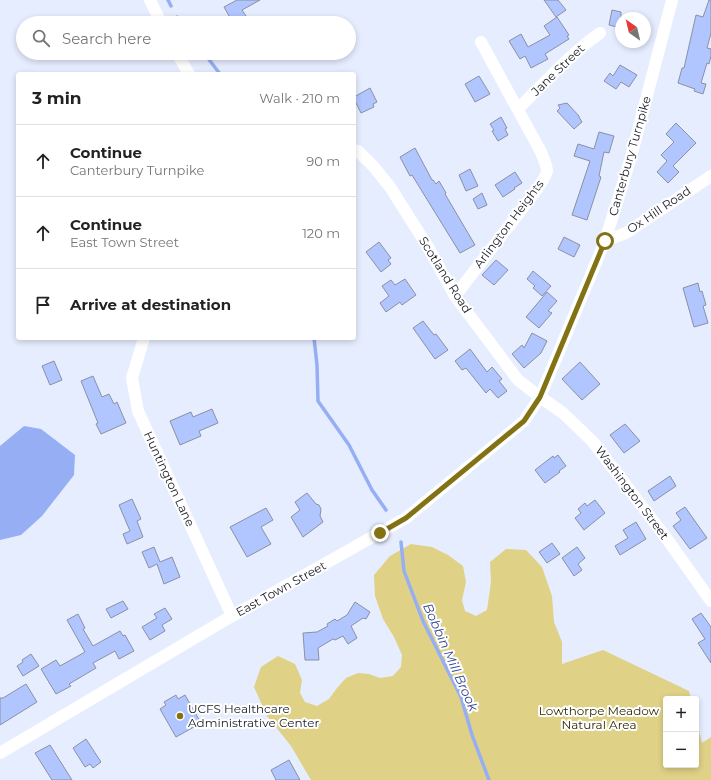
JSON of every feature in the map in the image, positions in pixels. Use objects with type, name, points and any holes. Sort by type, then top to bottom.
[{"type":"street","points":[[150,0],[158,16]]},
{"type":"street","name":"Canterbury Turnpike","points":[[540,397],[605,241],[631,157],[672,0]]},
{"type":"street","name":"Jane Street","points":[[518,109],[573,54],[600,33]]},
{"type":"street","name":"Arlington Heights","points":[[455,296],[532,196],[547,169],[541,152],[481,42]]},
{"type":"street","points":[[181,60],[188,72]]},
{"type":"street","name":"Scotland Road","points":[[356,150],[374,167],[390,187],[428,247],[455,296],[518,380],[540,397]]},
{"type":"street","name":"Ox Hill Road","points":[[605,241],[626,233],[711,176]]},
{"type":"street","name":"Huntington Lane","points":[[143,340],[132,378],[138,411],[232,616]]},
{"type":"street","name":"Washington Street","points":[[540,397],[563,413],[593,442],[667,539],[711,601]]},
{"type":"street","name":"East Town Street","points":[[0,753],[232,616],[406,518],[524,421],[540,397]]},
{"type":"green space","name":"Lowthorpe Meadow Natural Area","points":[[411,544],[432,547],[448,555],[463,566],[466,582],[462,600],[465,611],[476,616],[487,610],[491,582],[490,562],[506,549],[526,550],[542,567],[552,596],[554,622],[562,642],[562,664],[603,650],[689,691],[690,696],[663,696],[663,768],[699,768],[699,731],[702,743],[711,737],[711,780],[311,780],[291,746],[267,716],[254,687],[261,667],[278,656],[295,664],[302,680],[300,693],[305,702],[317,706],[329,699],[346,678],[358,673],[369,674],[380,678],[393,676],[401,667],[402,655],[394,637],[383,619],[375,596],[374,575],[390,556]]},
{"type":"water","points":[[24,426],[41,429],[75,455],[74,475],[42,516],[21,535],[0,540],[0,446]]},
{"type":"building","points":[[237,0],[260,0],[242,10],[246,16],[229,16],[224,7]]},
{"type":"building","points":[[544,0],[558,0],[566,10],[556,17]]},
{"type":"building","points":[[709,0],[711,0],[711,33],[707,48],[711,49],[711,56],[709,64],[707,63],[701,83],[706,84],[703,94],[694,91],[695,89],[678,83],[682,68],[684,68],[696,15],[703,17]]},
{"type":"building","points":[[612,10],[621,12],[615,12],[615,26],[609,25]]},
{"type":"building","points":[[557,17],[569,35],[567,36],[569,39],[545,54],[548,59],[531,68],[525,56],[520,59],[509,41],[521,34],[528,47],[550,35],[544,26]]},
{"type":"building","points":[[620,65],[637,75],[629,87],[621,82],[616,89],[604,81],[610,73],[613,76]]},
{"type":"building","points":[[479,76],[490,94],[475,102],[465,84]]},
{"type":"building","points":[[370,88],[377,102],[373,104],[374,107],[361,113],[356,103],[356,96]]},
{"type":"building","points":[[567,103],[579,116],[582,122],[574,129],[557,111],[560,108],[558,105]]},
{"type":"building","points":[[501,117],[507,128],[505,129],[508,135],[498,141],[490,124]]},
{"type":"building","points":[[676,123],[696,143],[673,166],[679,172],[668,183],[657,172],[667,161],[661,155],[674,142],[666,134]]},
{"type":"building","points":[[599,132],[614,136],[609,153],[604,152],[599,176],[601,177],[587,220],[572,215],[590,161],[574,156],[578,144],[594,149]]},
{"type":"building","points":[[415,148],[432,180],[436,184],[439,181],[475,245],[460,253],[412,175],[410,176],[400,157]]},
{"type":"building","points":[[470,169],[478,186],[466,191],[459,175]]},
{"type":"building","points":[[515,172],[522,183],[503,197],[495,185]]},
{"type":"building","points":[[482,193],[487,205],[478,209],[473,199]]},
{"type":"building","points":[[564,237],[580,245],[574,257],[558,249]]},
{"type":"building","points":[[379,242],[391,258],[388,260],[391,264],[381,272],[366,252]]},
{"type":"building","points":[[496,260],[508,270],[494,285],[482,275]]},
{"type":"building","points":[[533,271],[551,286],[542,296],[533,288],[535,286],[527,279]]},
{"type":"building","points":[[405,279],[416,295],[402,305],[400,302],[386,312],[380,303],[389,296],[382,286],[391,280],[395,285]]},
{"type":"building","points":[[698,283],[706,305],[703,306],[708,323],[694,327],[683,288]]},
{"type":"building","points":[[547,292],[557,301],[548,311],[552,313],[539,328],[526,317]]},
{"type":"building","points":[[423,321],[434,335],[436,334],[448,350],[435,359],[413,328]]},
{"type":"building","points":[[532,333],[547,341],[541,353],[524,368],[512,354],[522,345],[524,348]]},
{"type":"building","points":[[470,349],[487,372],[492,367],[502,379],[499,381],[507,391],[498,398],[490,389],[486,393],[466,368],[462,370],[455,361]]},
{"type":"building","points":[[54,361],[62,380],[50,385],[42,366]]},
{"type":"building","points":[[580,362],[600,384],[582,400],[562,379]]},
{"type":"building","points":[[93,376],[102,397],[109,394],[114,404],[117,402],[126,423],[101,434],[81,381]]},
{"type":"building","points":[[212,409],[218,423],[199,431],[201,436],[180,445],[170,421],[191,412],[193,417]]},
{"type":"building","points":[[625,424],[640,441],[624,453],[610,435]]},
{"type":"building","points":[[558,455],[566,466],[545,483],[535,470],[553,456],[554,458]]},
{"type":"building","points":[[670,476],[676,486],[654,501],[648,491]]},
{"type":"building","points":[[307,493],[316,504],[319,505],[321,509],[320,516],[323,522],[303,537],[291,517],[300,510],[295,502]]},
{"type":"building","points":[[132,499],[141,519],[137,521],[143,537],[127,544],[123,534],[130,531],[119,505]]},
{"type":"building","points":[[595,500],[605,513],[584,530],[575,518],[581,513],[578,509],[585,503],[587,506]]},
{"type":"building","points":[[685,507],[707,538],[690,549],[673,526],[681,520],[676,513]]},
{"type":"building","points":[[266,508],[273,520],[261,527],[271,544],[247,557],[230,527]]},
{"type":"building","points":[[636,522],[646,539],[620,555],[615,546],[628,538],[623,530]]},
{"type":"building","points":[[552,543],[560,554],[547,563],[539,552]]},
{"type":"building","points":[[154,547],[160,562],[172,557],[180,577],[164,584],[157,564],[149,568],[142,552]]},
{"type":"building","points":[[577,547],[585,558],[578,564],[582,570],[574,576],[562,558]]},
{"type":"building","points":[[123,601],[128,609],[111,618],[106,609]]},
{"type":"building","points":[[355,602],[370,612],[366,619],[363,618],[351,626],[357,638],[348,644],[343,636],[335,640],[333,639],[318,648],[319,660],[305,660],[303,633],[317,632],[328,626],[327,624],[335,619],[337,621],[347,615]]},
{"type":"building","points":[[165,608],[172,619],[162,625],[165,631],[150,640],[142,627],[157,618],[154,614]]},
{"type":"building","points":[[701,613],[711,627],[711,663],[698,643],[705,639],[692,619]]},
{"type":"building","points":[[78,614],[85,628],[83,629],[93,646],[120,631],[123,636],[125,635],[134,651],[119,659],[115,651],[93,663],[96,668],[69,684],[71,686],[56,694],[41,669],[56,660],[60,666],[85,652],[67,620]]},
{"type":"building","points":[[31,654],[39,666],[23,676],[17,666],[23,662],[22,660]]},
{"type":"building","points":[[26,684],[37,702],[0,725],[0,698],[3,698]]},
{"type":"building","name":"UCFS Healthcare Administrative Center","points":[[176,695],[178,699],[185,695],[201,723],[176,737],[160,709],[166,705],[164,702]]},
{"type":"building","points":[[86,739],[101,762],[93,768],[90,764],[85,767],[73,748]]},
{"type":"building","points":[[50,745],[72,780],[52,780],[35,753]]},
{"type":"building","points":[[289,760],[300,780],[276,780],[271,770]]},
{"type":"waterway","name":"Bobbin Mill Brook","points":[[168,0],[171,6]]},
{"type":"waterway","name":"Bobbin Mill Brook","points":[[209,60],[218,72]]},
{"type":"waterway","name":"Bobbin Mill Brook","points":[[314,340],[317,365],[318,401],[349,445],[372,490],[386,510]]},
{"type":"waterway","name":"Bobbin Mill Brook","points":[[401,542],[404,571],[423,621],[461,697],[472,735],[489,780]]},
{"type":"place","name":"UCFS Healthcare Administrative Center","points":[[180,716]]},
{"type":"route","points":[[380,533],[406,518],[524,421],[540,397],[605,241]]}]
